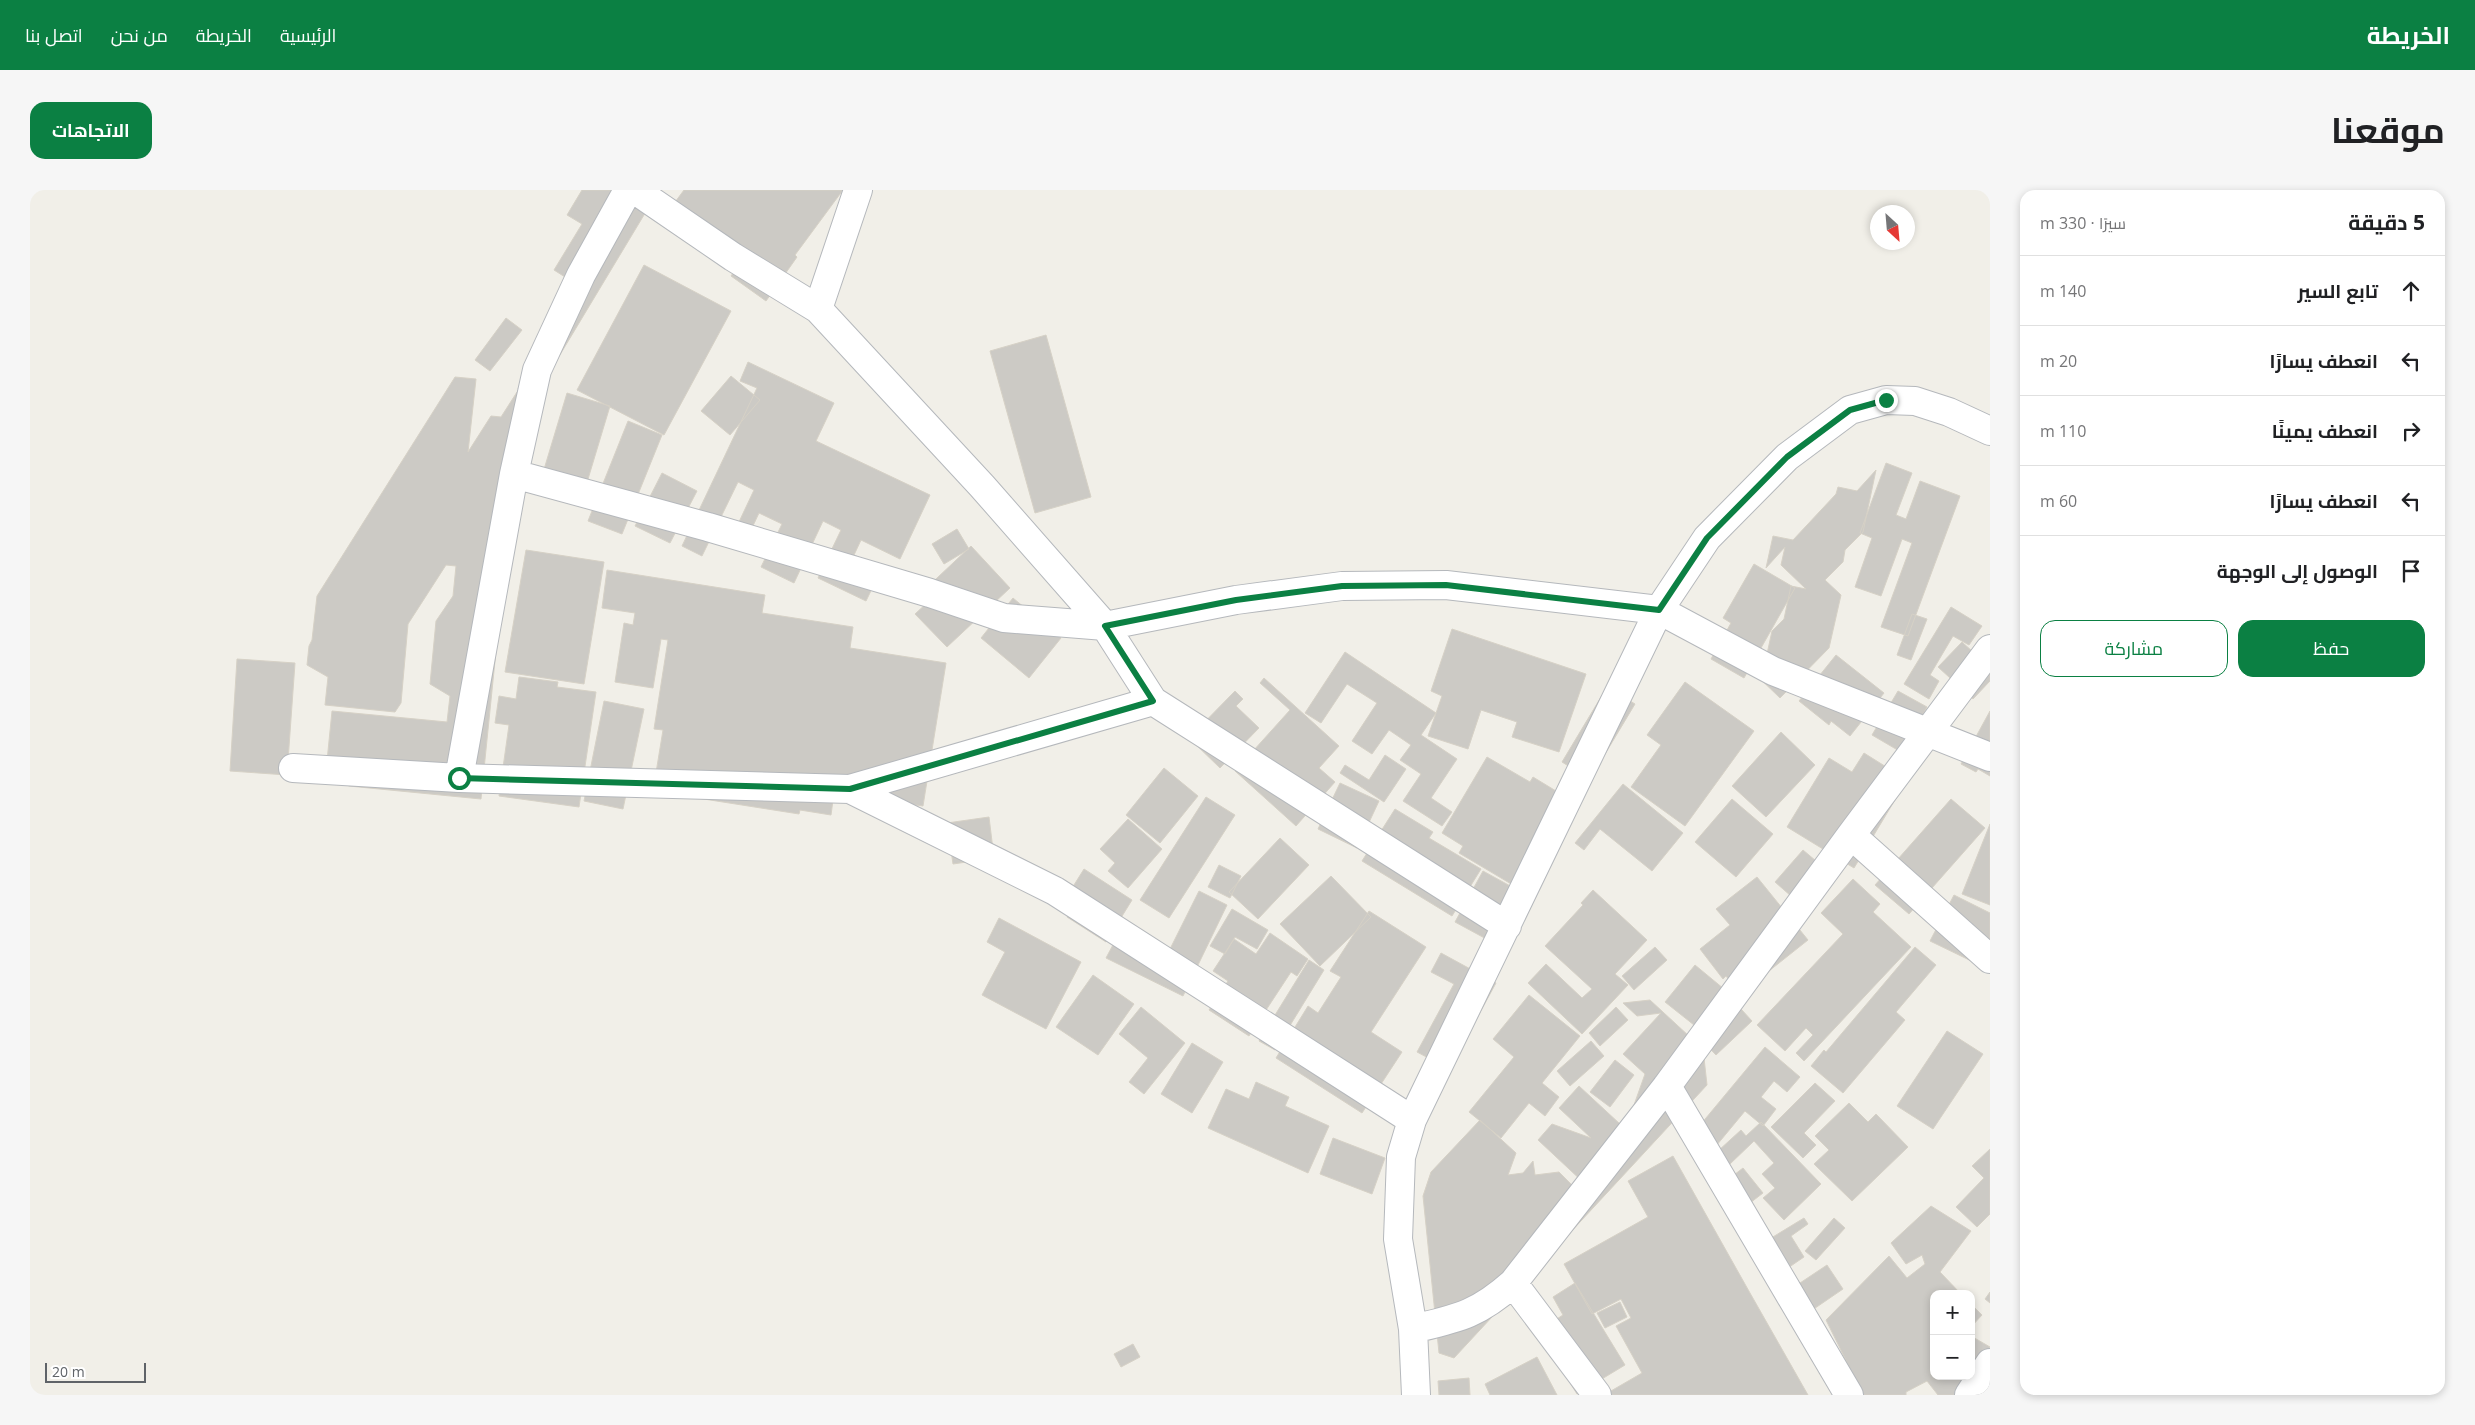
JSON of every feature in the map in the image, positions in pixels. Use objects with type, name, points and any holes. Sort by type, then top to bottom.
[{"type":"street","points":[[459,778],[514,474],[537,370],[581,275],[628,190]]},
{"type":"street","points":[[636,190],[733,257],[818,308],[982,486],[1105,626],[1153,701],[1507,926]]},
{"type":"street","points":[[818,308],[858,190]]},
{"type":"street","points":[[1416,1395],[1413,1330],[1398,1239],[1401,1157],[1412,1120],[1659,610],[1707,538],[1787,457],[1850,410],[1886,400],[1914,401],[1950,412],[1990,431]]},
{"type":"street","points":[[514,474],[708,527],[930,593],[1004,618],[1105,626],[1236,600],[1342,586],[1446,585],[1659,610],[1773,672],[1990,757]]},
{"type":"street","points":[[1413,1330],[1463,1317],[1490,1303],[1513,1283],[1668,1086],[1850,835],[1990,649]]},
{"type":"street","points":[[293,768],[459,778],[850,789],[1153,701]]},
{"type":"street","points":[[850,789],[1054,891],[1412,1120]]},
{"type":"street","points":[[1850,835],[1990,959]]},
{"type":"street","points":[[1668,1086],[1849,1395]]},
{"type":"street","points":[[1513,1283],[1597,1395]]},
{"type":"street","points":[[1969,1395],[1990,1363]]},
{"type":"building","points":[[582,190],[659,190],[534,398],[518,389],[576,284],[554,270],[582,224],[567,215]]},
{"type":"building","points":[[684,190],[843,190],[795,255],[797,257],[766,301],[731,276],[733,273],[661,221]]},
{"type":"building","points":[[644,265],[731,311],[664,435],[577,390]]},
{"type":"building","points":[[506,318],[522,330],[490,371],[475,360]]},
{"type":"building","points":[[1046,335],[1091,497],[1035,513],[990,351]]},
{"type":"building","points":[[748,362],[834,403],[816,441],[930,495],[900,559],[861,540],[854,555],[882,568],[866,601],[818,578],[841,530],[823,521],[794,583],[761,567],[782,524],[759,513],[743,547],[730,541],[754,490],[738,482],[702,556],[682,546],[757,388],[740,381]]},
{"type":"building","points":[[731,376],[760,400],[730,435],[701,411]]},
{"type":"building","points":[[455,377],[476,379],[468,452],[491,416],[501,417],[517,392],[522,395],[481,799],[349,786],[326,771],[332,711],[447,722],[450,696],[430,684],[436,621],[453,596],[456,566],[446,565],[408,624],[401,703],[395,712],[325,705],[328,677],[307,665],[317,596]]},
{"type":"building","points":[[567,393],[610,406],[582,499],[539,486]]},
{"type":"building","points":[[628,421],[662,435],[622,534],[588,521]]},
{"type":"building","points":[[1886,463],[1912,473],[1896,515],[1906,519],[1920,481],[1960,496],[1908,636],[1881,627],[1912,543],[1902,539],[1881,596],[1855,587],[1872,538],[1860,533]]},
{"type":"building","points":[[1876,470],[1863,532],[1845,550],[1843,562],[1825,580],[1841,595],[1829,648],[1780,698],[1752,671],[1767,654],[1772,631],[1784,619],[1791,586],[1806,589],[1781,565],[1785,547],[1766,568],[1773,536],[1793,540],[1836,494],[1838,487],[1857,491]]},
{"type":"building","points":[[662,473],[697,491],[670,543],[635,526]]},
{"type":"building","points":[[957,529],[969,549],[944,564],[932,544]]},
{"type":"building","points":[[971,546],[1010,588],[947,647],[915,614],[928,602],[920,594]]},
{"type":"building","points":[[526,550],[604,562],[584,684],[505,672]]},
{"type":"building","points":[[1754,564],[1795,588],[1744,678],[1711,659],[1731,623],[1723,618]]},
{"type":"building","points":[[607,570],[765,595],[762,613],[853,627],[850,648],[946,663],[923,806],[834,793],[831,815],[800,810],[799,814],[653,791],[663,730],[654,729],[668,640],[661,639],[653,688],[615,682],[624,623],[633,625],[635,613],[602,608]]},
{"type":"building","points":[[1013,598],[1061,638],[1029,678],[981,638]]},
{"type":"building","points":[[1951,607],[1982,626],[1969,645],[1953,636],[1930,675],[1939,681],[1929,699],[1904,684]]},
{"type":"building","points":[[1912,614],[1927,619],[1911,660],[1897,655]]},
{"type":"building","points":[[1452,629],[1586,674],[1559,752],[1512,737],[1517,722],[1481,710],[1468,749],[1428,736],[1442,696],[1431,691]]},
{"type":"building","points":[[1990,634],[1990,681],[1973,699],[1938,667],[1962,642],[1973,652]]},
{"type":"building","points":[[1345,652],[1436,713],[1421,735],[1457,759],[1431,798],[1452,812],[1442,826],[1403,801],[1421,774],[1400,760],[1411,745],[1389,730],[1372,754],[1352,741],[1377,703],[1347,684],[1321,723],[1305,713]]},
{"type":"building","points":[[1836,655],[1884,693],[1850,736],[1831,721],[1829,725],[1799,701]]},
{"type":"building","points":[[237,659],[295,663],[287,775],[230,771]]},
{"type":"building","points":[[519,677],[558,682],[557,687],[596,692],[579,807],[499,796],[509,725],[495,723],[499,696],[516,699]]},
{"type":"building","points":[[1264,678],[1339,746],[1319,768],[1335,782],[1296,826],[1235,771],[1290,710],[1260,683]]},
{"type":"building","points":[[1685,682],[1754,731],[1685,826],[1631,787],[1661,745],[1647,735]]},
{"type":"building","points":[[1607,687],[1635,704],[1523,891],[1459,853],[1463,846],[1442,833],[1487,757],[1530,782],[1533,777],[1556,791],[1570,767],[1562,762]]},
{"type":"building","points":[[1235,691],[1243,699],[1236,706],[1259,728],[1220,768],[1189,738]]},
{"type":"building","points":[[1898,691],[1927,707],[1901,752],[1872,735]]},
{"type":"building","points":[[604,701],[644,709],[623,809],[584,801]]},
{"type":"building","points":[[1990,711],[1990,776],[1978,769],[1976,772],[1961,764]]},
{"type":"building","points":[[1781,732],[1815,765],[1766,817],[1732,786]]},
{"type":"building","points":[[1864,753],[1907,780],[1854,868],[1787,827],[1829,758],[1852,772]]},
{"type":"building","points":[[1385,755],[1406,769],[1384,802],[1340,773],[1345,765],[1369,780]]},
{"type":"building","points":[[1164,768],[1198,796],[1160,843],[1126,815]]},
{"type":"building","points":[[1340,783],[1379,801],[1357,848],[1318,829]]},
{"type":"building","points":[[1623,784],[1683,833],[1652,871],[1600,829],[1584,850],[1575,843]]},
{"type":"building","points":[[1206,797],[1235,815],[1169,918],[1140,900]]},
{"type":"building","points":[[1732,799],[1773,834],[1736,877],[1695,842]]},
{"type":"building","points":[[1951,799],[1985,828],[1909,914],[1875,885]]},
{"type":"building","points":[[1395,809],[1433,832],[1429,838],[1481,869],[1452,916],[1362,861]]},
{"type":"building","points":[[989,817],[994,858],[953,864],[947,823]]},
{"type":"building","points":[[1128,819],[1162,849],[1128,888],[1108,871],[1115,863],[1100,849]]},
{"type":"building","points":[[1990,824],[1990,905],[1962,894]]},
{"type":"building","points":[[1280,838],[1309,865],[1258,919],[1229,892]]},
{"type":"building","points":[[1803,850],[1835,877],[1807,910],[1775,882]]},
{"type":"building","points":[[1219,865],[1241,876],[1230,898],[1208,887]]},
{"type":"building","points":[[1084,869],[1132,900],[1106,942],[1067,917],[1079,899],[1069,893]]},
{"type":"building","points":[[1483,871],[1532,898],[1503,948],[1455,922]]},
{"type":"building","points":[[1331,876],[1371,917],[1320,966],[1280,924]]},
{"type":"building","points":[[1757,877],[1808,940],[1740,994],[1726,976],[1723,979],[1700,949],[1730,925],[1716,909]]},
{"type":"building","points":[[1853,879],[1880,904],[1873,912],[1911,947],[1804,1061],[1796,1053],[1813,1035],[1806,1028],[1785,1051],[1757,1025],[1843,934],[1821,913]]},
{"type":"building","points":[[1593,890],[1647,940],[1615,974],[1628,985],[1582,1034],[1528,983],[1546,964],[1582,998],[1592,989],[1545,946],[1583,905],[1581,903]]},
{"type":"building","points":[[1199,891],[1227,905],[1183,996],[1106,958],[1123,926],[1170,949]]},
{"type":"building","points":[[1954,895],[1990,913],[1990,970],[1930,941]]},
{"type":"building","points":[[1232,909],[1268,930],[1257,949],[1235,937],[1225,954],[1210,946]]},
{"type":"building","points":[[1369,911],[1426,947],[1371,1032],[1402,1052],[1362,1113],[1276,1058],[1308,1006],[1318,1013],[1341,977],[1330,971]]},
{"type":"building","points":[[999,918],[1081,962],[1046,1029],[982,995],[1005,952],[987,942]]},
{"type":"building","points":[[1270,933],[1308,959],[1297,976],[1291,972],[1249,1036],[1209,1010],[1228,981],[1213,971],[1234,939],[1256,954]]},
{"type":"building","points":[[1655,947],[1667,960],[1634,990],[1622,976]]},
{"type":"building","points":[[1915,947],[1936,965],[1896,1012],[1905,1020],[1843,1093],[1811,1066],[1824,1050],[1826,1052]]},
{"type":"building","points":[[1441,953],[1496,983],[1427,1110],[1436,1062],[1417,1052],[1454,984],[1431,972]]},
{"type":"building","points":[[1309,960],[1324,970],[1275,1050],[1259,1041]]},
{"type":"building","points":[[1695,965],[1724,989],[1694,1025],[1665,1002]]},
{"type":"building","points":[[1093,975],[1134,1004],[1098,1055],[1056,1027]]},
{"type":"building","points":[[1529,995],[1580,1036],[1542,1083],[1559,1097],[1545,1116],[1529,1103],[1501,1138],[1469,1112],[1514,1057],[1493,1039]]},
{"type":"building","points":[[1731,998],[1752,1021],[1716,1055],[1695,1033]]},
{"type":"building","points":[[1650,1000],[1703,1049],[1707,1085],[1454,1358],[1439,1353],[1423,1196],[1431,1172],[1480,1120],[1516,1153],[1508,1175],[1523,1173],[1533,1161],[1535,1175],[1559,1172],[1572,1185],[1584,1183],[1538,1140],[1552,1124],[1591,1138],[1559,1108],[1579,1086],[1620,1124],[1629,1115],[1655,1124],[1634,1105],[1645,1074],[1623,1054],[1661,1013],[1637,1016],[1623,1003]]},
{"type":"building","points":[[1141,1007],[1185,1043],[1144,1094],[1129,1082],[1148,1058],[1119,1034]]},
{"type":"building","points":[[1616,1007],[1628,1020],[1600,1046],[1589,1033]]},
{"type":"building","points":[[1947,1031],[1983,1054],[1933,1129],[1897,1106]]},
{"type":"building","points":[[1591,1041],[1604,1056],[1570,1086],[1557,1071]]},
{"type":"building","points":[[1192,1043],[1223,1062],[1192,1113],[1161,1094]]},
{"type":"building","points":[[1765,1047],[1800,1077],[1787,1092],[1774,1081],[1761,1097],[1776,1109],[1763,1126],[1745,1111],[1716,1146],[1696,1130]]},
{"type":"building","points":[[1615,1060],[1634,1075],[1610,1107],[1590,1092]]},
{"type":"building","points":[[1256,1082],[1289,1097],[1285,1106],[1329,1126],[1308,1173],[1208,1128],[1226,1089],[1249,1099]]},
{"type":"building","points":[[1815,1083],[1835,1101],[1804,1133],[1816,1145],[1803,1158],[1771,1127]]},
{"type":"building","points":[[1849,1103],[1868,1122],[1876,1114],[1908,1147],[1852,1201],[1814,1164],[1829,1150],[1815,1136]]},
{"type":"building","points":[[1761,1122],[1821,1184],[1784,1220],[1763,1198],[1775,1188],[1762,1174],[1774,1163],[1754,1141],[1730,1164],[1718,1151],[1741,1130],[1746,1136]]},
{"type":"building","points":[[1333,1138],[1385,1158],[1372,1194],[1320,1174]]},
{"type":"building","points":[[1990,1149],[1990,1214],[1977,1227],[1956,1207],[1984,1178],[1972,1166]]},
{"type":"building","points":[[1673,1156],[1808,1395],[1604,1395],[1642,1373],[1616,1326],[1631,1318],[1621,1299],[1592,1314],[1564,1264],[1648,1217],[1628,1181]]},
{"type":"building","points":[[1743,1168],[1763,1193],[1750,1203],[1730,1178]]},
{"type":"building","points":[[1931,1206],[1971,1231],[1940,1272],[1957,1290],[1930,1290],[1930,1380],[1967,1380],[1956,1395],[1938,1395],[1927,1381],[1906,1392],[1906,1395],[1863,1395],[1826,1320],[1889,1256],[1907,1278],[1925,1264],[1922,1255],[1906,1264],[1891,1243]]},
{"type":"building","points":[[1804,1218],[1808,1224],[1791,1236],[1804,1257],[1782,1272],[1763,1243]]},
{"type":"building","points":[[1834,1218],[1845,1228],[1816,1260],[1805,1251]]},
{"type":"building","points":[[1827,1265],[1843,1289],[1805,1315],[1788,1291]]},
{"type":"building","points":[[1575,1283],[1625,1365],[1577,1394],[1538,1331],[1563,1315],[1553,1297]]},
{"type":"building","points":[[1990,1292],[1990,1303],[1985,1299]]},
{"type":"building","points":[[1620,1302],[1627,1317],[1605,1328],[1597,1313]]},
{"type":"building","points":[[1975,1308],[1982,1315],[1975,1323]]},
{"type":"building","points":[[1975,1338],[1990,1347],[1975,1369]]},
{"type":"building","points":[[1133,1344],[1140,1357],[1121,1367],[1114,1354]]},
{"type":"building","points":[[1537,1357],[1557,1395],[1490,1395],[1485,1384]]},
{"type":"building","points":[[1469,1378],[1470,1395],[1439,1395],[1438,1381]]},
{"type":"route","points":[[459,778],[850,789],[1153,701],[1105,626],[1236,600],[1342,586],[1446,585],[1659,610],[1707,538],[1787,457],[1850,410],[1886,400]]}]
